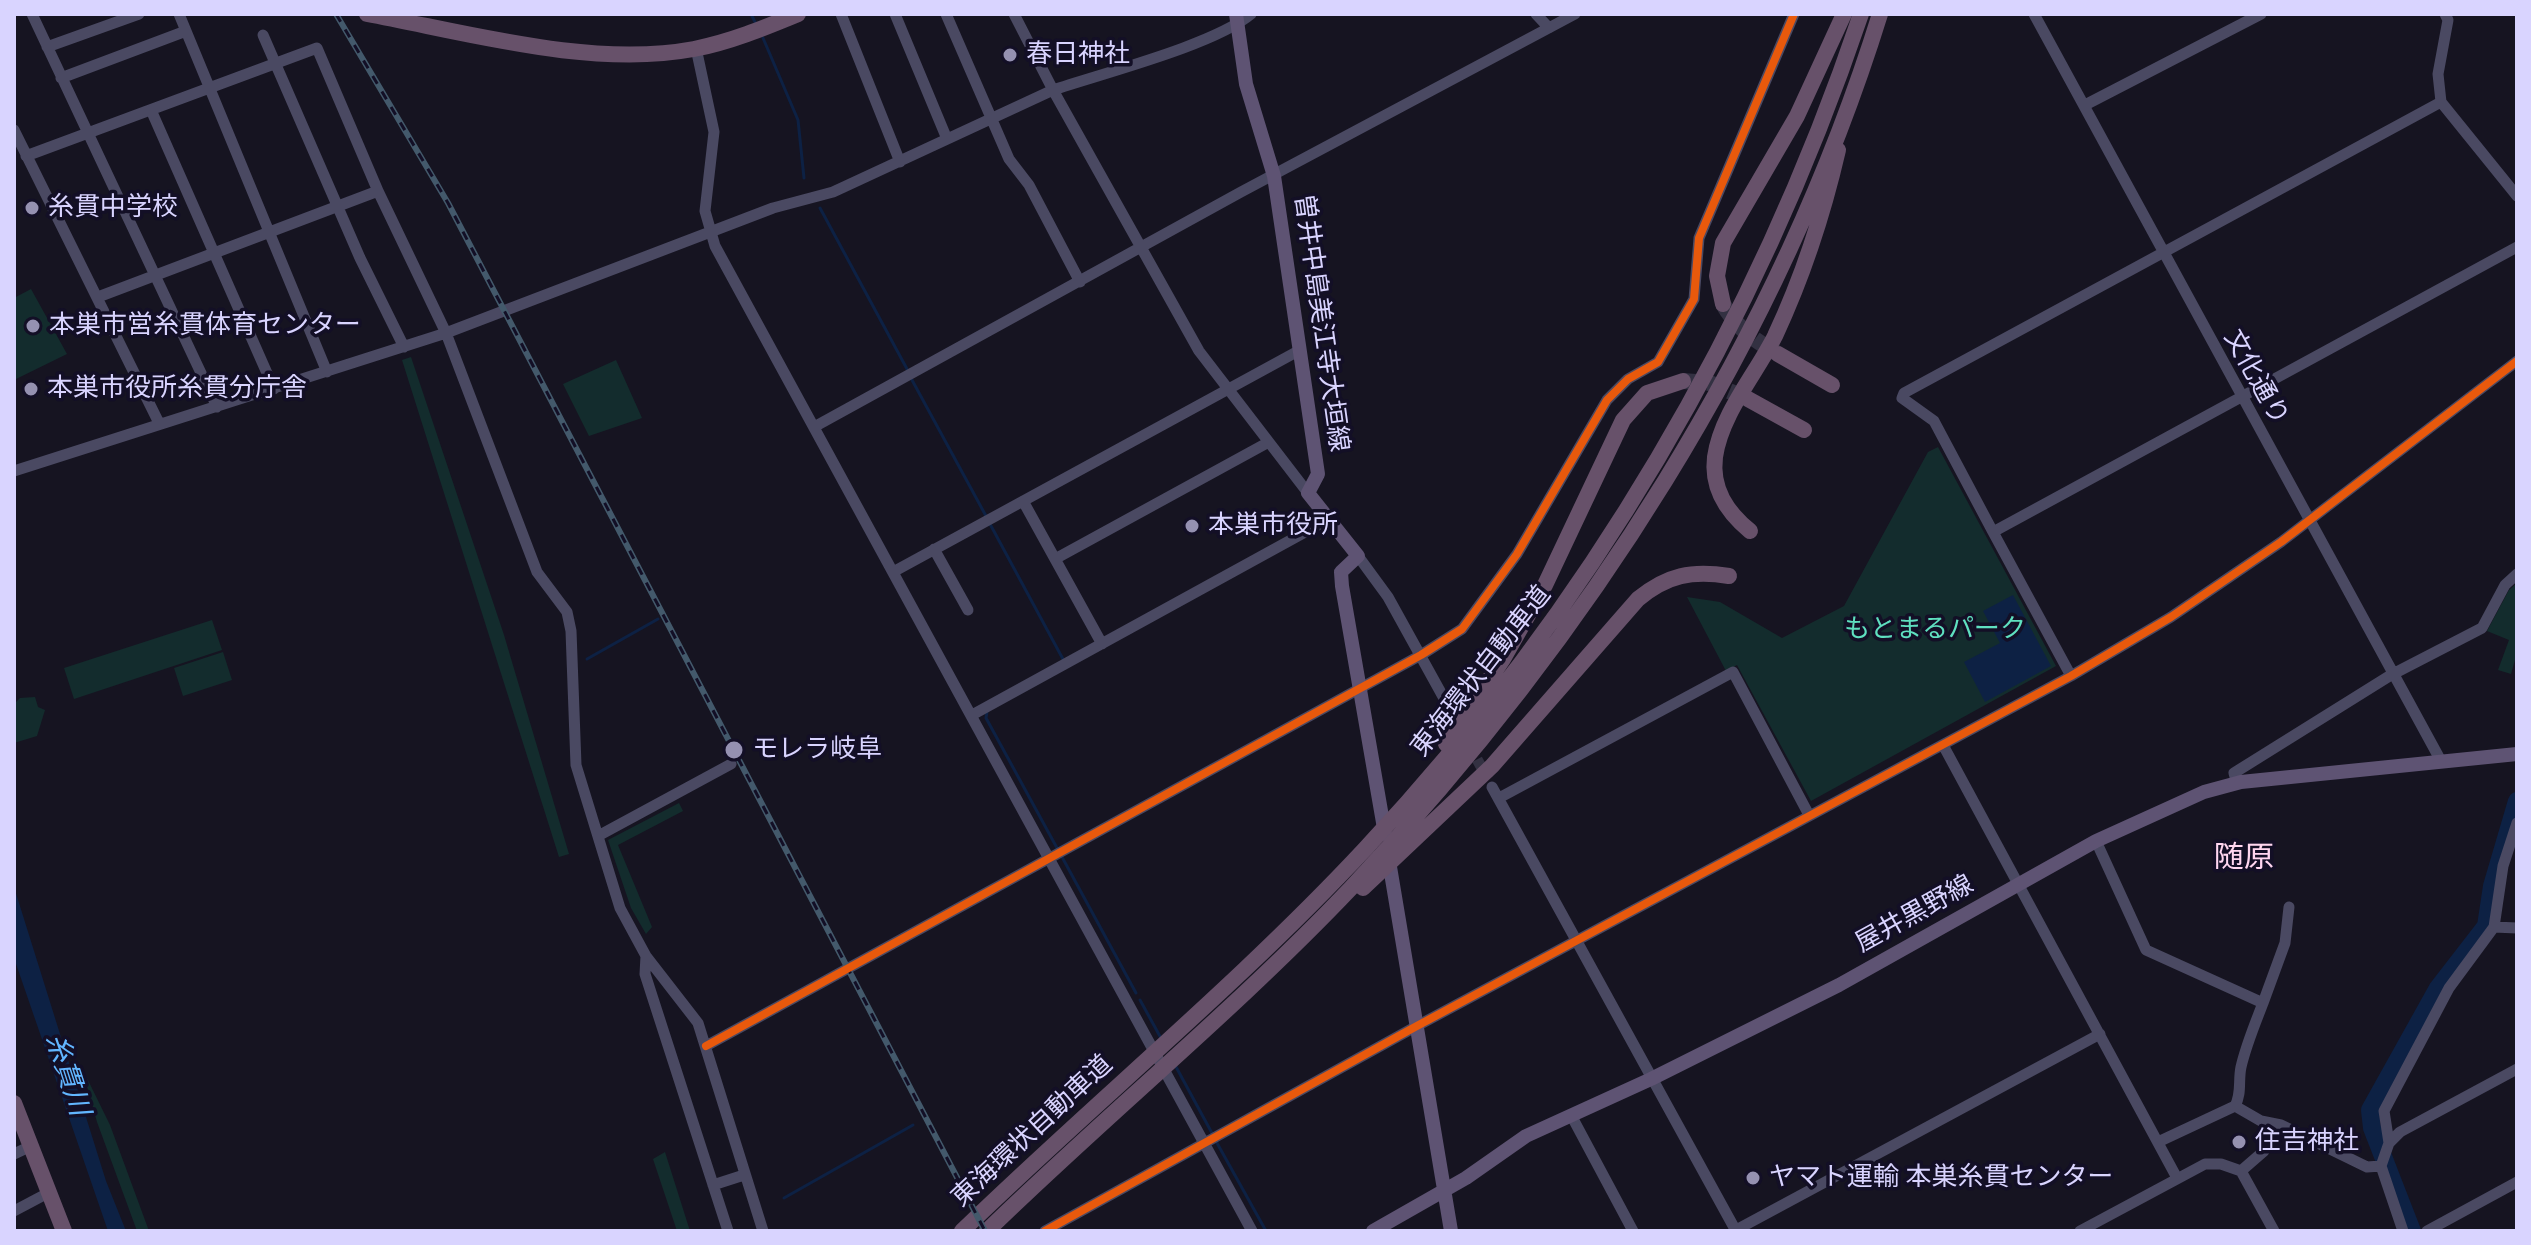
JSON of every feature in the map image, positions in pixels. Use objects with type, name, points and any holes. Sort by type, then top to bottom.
[{"type":"highway","points":[[367,14],[595,53],[648,54],[696,48],[798,14]]},
{"type":"highway","points":[[1723,304],[1717,276],[1723,243],[1797,116],[1844,14]]},
{"type":"highway","name":"東海環状自動車道","points":[[962,1231],[1254,960],[1403,808],[1542,638],[1679,427],[1723,346],[1793,196],[1861,14]]},
{"type":"highway","name":"東海環状自動車道","points":[[987,1231],[1288,950],[1335,913],[1407,837],[1523,689],[1636,528],[1688,442],[1761,303],[1847,109],[1880,14]]},
{"type":"highway","points":[[1750,531],[1722,500],[1717,487],[1715,457],[1727,422],[1774,338],[1808,255],[1824,211],[1847,109]]},
{"type":"highway","points":[[1778,354],[1832,385]]},
{"type":"highway","points":[[1403,808],[1524,624],[1575,528],[1623,420],[1647,393],[1683,381]]},
{"type":"highway","points":[[1748,399],[1804,430]]},
{"type":"highway","points":[[1407,837],[1527,728],[1638,599],[1667,578],[1683,573],[1729,576]]},
{"type":"highway","points":[[14,1103],[64,1231]]},
{"type":"main road","name":"曽井中島美江寺大垣線","points":[[1237,20],[1246,84],[1274,176],[1318,474],[1308,493]]},
{"type":"main road","points":[[1308,493],[1358,556],[1341,572],[1451,1231]]},
{"type":"main road","name":"屋井黒野線","points":[[1373,1231],[1445,1191],[1514,1143],[1839,985],[2096,841],[2204,792],[2237,784],[2517,754]]},
{"type":"street","points":[[32,14],[217,407]]},
{"type":"street","points":[[47,47],[139,14]]},
{"type":"street","points":[[179,14],[327,372]]},
{"type":"street","points":[[841,14],[900,162]]},
{"type":"street","points":[[895,14],[947,139]]},
{"type":"street","points":[[946,14],[1009,159],[1029,185],[1080,282]]},
{"type":"street","points":[[1014,14],[1192,340],[1226,389],[1308,493]]},
{"type":"street","points":[[14,471],[446,333],[773,208],[833,192],[1053,90],[1251,14]]},
{"type":"street","points":[[1536,14],[1549,28]]},
{"type":"street","points":[[814,427],[1575,14]]},
{"type":"street","points":[[706,1046],[1421,655],[1462,629],[1517,554],[1607,400],[1628,379],[1663,355],[1694,299],[1699,238],[1794,14]]},
{"type":"street","name":"文化通り","points":[[2034,14],[2391,675],[2441,761]]},
{"type":"street","points":[[2085,105],[2261,14]]},
{"type":"street","points":[[2445,14],[2448,20],[2438,74],[2441,102],[2517,196]]},
{"type":"street","points":[[61,78],[186,31]]},
{"type":"street","points":[[263,35],[404,347]]},
{"type":"street","points":[[26,156],[317,48],[378,191],[446,333],[537,572],[567,612],[571,631],[576,765],[620,908],[646,956],[698,1023],[763,1231]]},
{"type":"street","points":[[696,48],[714,132],[705,202],[710,232],[1252,1231]]},
{"type":"street","points":[[2071,676],[1934,421],[1902,398],[1904,393],[2441,102]]},
{"type":"street","points":[[151,110],[274,389]]},
{"type":"street","points":[[14,130],[159,423]]},
{"type":"street","points":[[98,297],[378,191]]},
{"type":"street","points":[[1993,532],[2517,247]]},
{"type":"street","points":[[893,572],[1300,350]]},
{"type":"street","points":[[1045,1231],[1577,939],[2071,676],[2171,617],[2310,521],[2517,361]]},
{"type":"street","points":[[1055,559],[1267,443]]},
{"type":"street","points":[[1023,501],[1102,644]]},
{"type":"street","points":[[972,715],[1329,519]]},
{"type":"street","points":[[934,549],[968,610]]},
{"type":"street","points":[[1358,556],[1388,597],[1451,711]]},
{"type":"street","points":[[2237,784],[2234,773],[2391,675],[2482,628],[2505,585],[2517,574]]},
{"type":"street","points":[[1499,798],[1733,672],[1809,815]]},
{"type":"street","points":[[1943,745],[2177,1178]]},
{"type":"street","points":[[598,836],[731,764]]},
{"type":"street","points":[[1492,787],[1736,1231],[2100,1034]]},
{"type":"street","points":[[2389,1143],[2384,1111],[2449,988],[2494,927],[2503,866],[2517,823]]},
{"type":"street","points":[[2096,841],[2146,950],[2263,1003]]},
{"type":"street","points":[[2158,1142],[2235,1106],[2240,1096],[2239,1075],[2246,1048],[2285,943],[2289,907]]},
{"type":"street","points":[[2494,927],[2517,928]]},
{"type":"street","points":[[646,956],[645,974],[728,1231]]},
{"type":"street","points":[[2403,1231],[2381,1166],[2389,1143],[2400,1132],[2517,1069]]},
{"type":"street","points":[[2235,1106],[2261,1121],[2281,1125],[2367,1167],[2381,1166]]},
{"type":"street","points":[[1571,1115],[1633,1231]]},
{"type":"street","points":[[2241,1171],[2264,1151],[2281,1125]]},
{"type":"street","points":[[14,1154],[31,1146]]},
{"type":"street","points":[[2080,1231],[2205,1164],[2241,1171]]},
{"type":"street","points":[[2241,1171],[2274,1231]]},
{"type":"street","points":[[713,1185],[744,1175]]},
{"type":"street","points":[[2427,1231],[2517,1182]]},
{"type":"street","points":[[14,1211],[48,1193]]},
{"type":"green space","name":"本巣市営糸貫体育センター","points":[[31,289],[67,354],[14,380],[14,298]]},
{"type":"green space","points":[[411,357],[504,635],[569,854],[559,857],[402,360]]},
{"type":"green space","points":[[616,360],[642,418],[589,436],[563,384]]},
{"type":"green space","name":"もとまるパーク","points":[[1938,447],[2056,666],[1811,801],[1737,665],[1726,671],[1687,597],[1720,602],[1782,638],[1844,606],[1928,452]]},
{"type":"green space","points":[[2517,583],[2517,653],[2511,674],[2498,670],[2509,640],[2487,631],[2509,590]]},
{"type":"green space","points":[[212,620],[222,650],[74,699],[64,668]]},
{"type":"green space","points":[[223,652],[232,680],[183,696],[174,668]]},
{"type":"green space","points":[[35,697],[38,707],[45,710],[37,736],[14,743],[14,704],[20,698]]},
{"type":"green space","points":[[679,803],[683,811],[618,845],[652,927],[646,934],[631,908],[608,840]]},
{"type":"green space","points":[[82,1068],[110,1125],[149,1231],[137,1231],[97,1122]]},
{"type":"green space","points":[[665,1152],[690,1231],[677,1231],[653,1159]]},
{"type":"water","points":[[2013,595],[2051,666],[1985,702],[1964,662],[2000,643],[1983,611]]},
{"type":"water","name":"糸貫川","points":[[14,887],[106,1181],[126,1231],[108,1231],[14,958]]},
{"type":"waterway","points":[[751,14],[755,22]]},
{"type":"waterway","points":[[763,38],[798,120],[804,178]]},
{"type":"waterway","points":[[820,208],[907,369]]},
{"type":"waterway","points":[[912,380],[986,516]]},
{"type":"waterway","points":[[990,524],[1064,661]]},
{"type":"waterway","points":[[587,659],[658,619]]},
{"type":"waterway","points":[[987,712],[986,718],[1057,848]]},
{"type":"waterway","points":[[2412,1231],[2372,1128],[2370,1110],[2438,988],[2486,926],[2492,886],[2517,801]]},
{"type":"waterway","points":[[1062,857],[1136,993]]},
{"type":"waterway","points":[[1140,1000],[1162,1040]]},
{"type":"waterway","points":[[1175,1065],[1213,1135]]},
{"type":"waterway","points":[[784,1198],[913,1125]]},
{"type":"waterway","points":[[1217,1143],[1266,1231]]},
{"type":"tunnel","points":[[1723,304],[1740,327],[1778,354]]},
{"type":"tunnel","points":[[1683,381],[1710,383],[1748,399]]},
{"type":"tunnel","points":[[1469,745],[1488,779]]},
{"type":"railway","points":[[336,14],[448,203],[985,1231]]},
{"type":"cycle path","points":[[706,1046],[1421,655],[1462,629],[1517,554],[1607,400],[1628,379],[1658,362],[1694,299],[1699,238],[1794,14]]},
{"type":"cycle path","points":[[1045,1231],[1415,1027],[2071,676],[2171,617],[2281,542],[2517,361]]},
{"type":"place","name":"春日神社","points":[[1010,55]]},
{"type":"place","name":"糸貫中学校","points":[[32,208]]},
{"type":"place","name":"本巣市営糸貫体育センター","points":[[33,326]]},
{"type":"place","name":"本巣市役所糸貫分庁舎","points":[[31,389]]},
{"type":"place","name":"本巣市役所","points":[[1192,526]]},
{"type":"place","name":"モレラ岐阜","points":[[734,750]]},
{"type":"place","name":"住吉神社","points":[[2239,1142]]},
{"type":"place","name":"ヤマト運輸 本巣糸貫センター","points":[[1753,1178]]},
{"type":"district","name":"随原","points":[[2244,859]]}]
